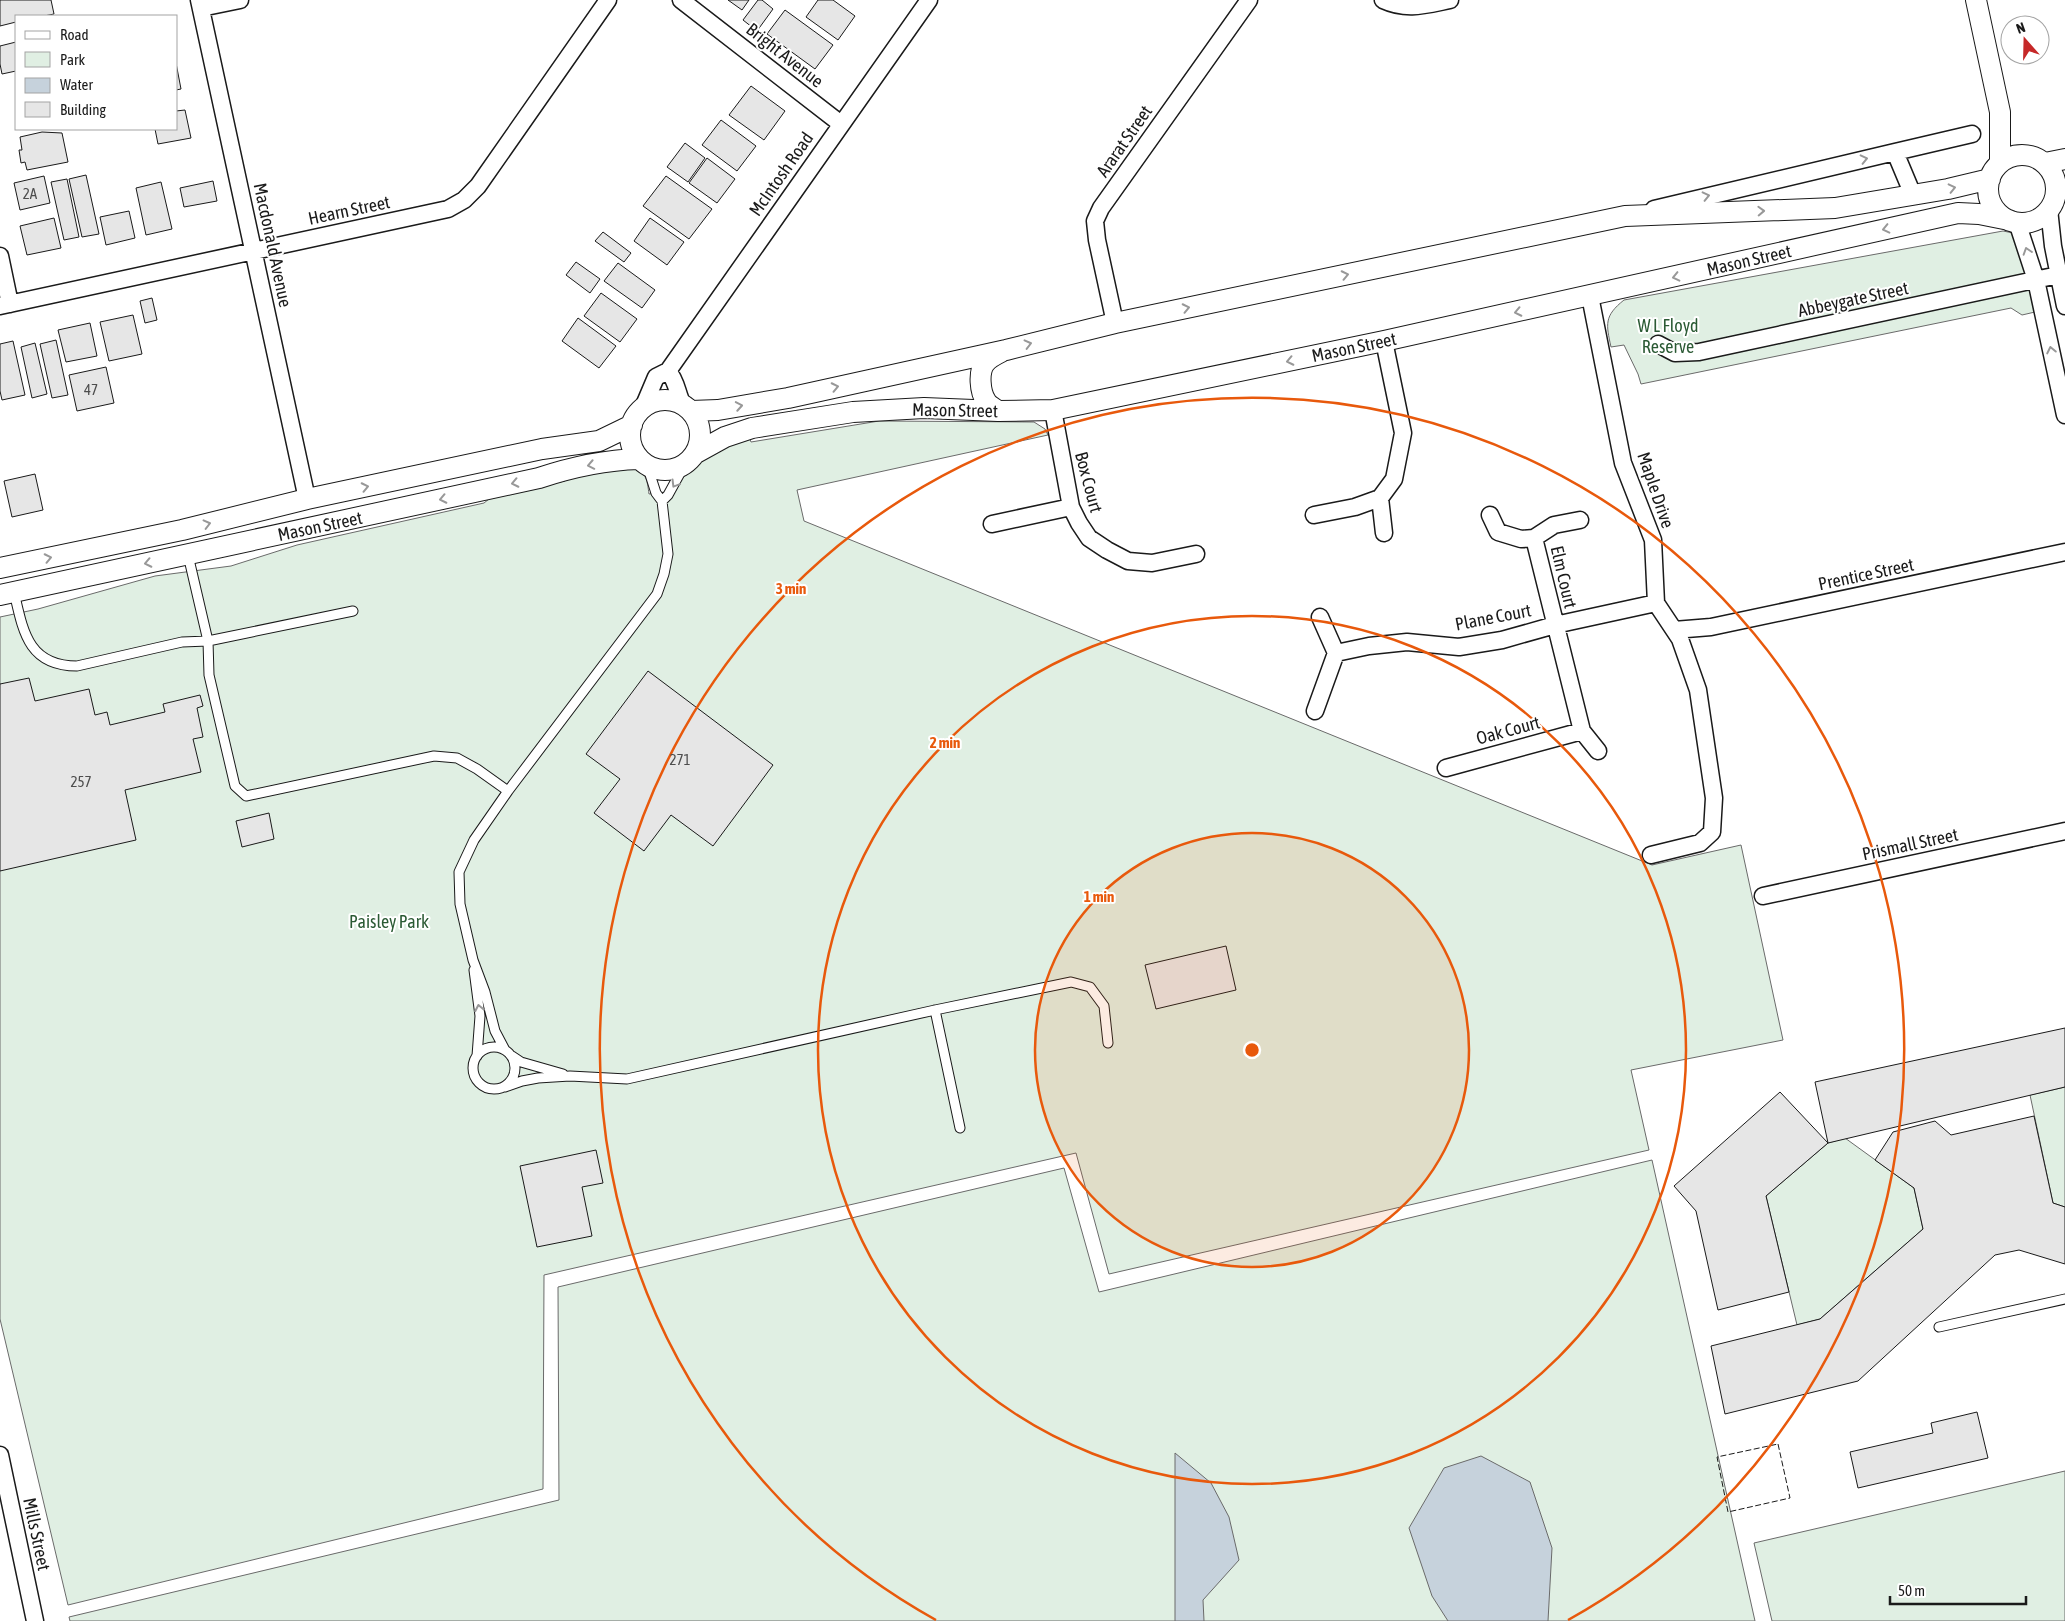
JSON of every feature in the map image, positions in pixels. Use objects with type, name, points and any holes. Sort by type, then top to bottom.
[{"type":"street","points":[[200,4],[240,0]]},
{"type":"street","name":"Hearn Street","points":[[5,305],[448,209],[464,200],[478,186],[608,0]]},
{"type":"street","name":"Bright Avenue","points":[[681,0],[841,124]]},
{"type":"street","name":"McIntosh Road","points":[[637,417],[656,377],[668,371],[929,0]]},
{"type":"street","name":"Ararat Street","points":[[1115,323],[1097,240],[1095,221],[1101,208],[1249,0]]},
{"type":"street","points":[[1383,0],[1396,6],[1412,7],[1450,0]]},
{"type":"street","points":[[1976,0],[2000,112],[2022,155]]},
{"type":"street","name":"Macdonald Avenue","points":[[200,4],[307,499]]},
{"type":"street","points":[[2000,112],[1995,171],[1988,189],[1990,199],[1994,208],[2013,221],[2036,280],[2065,415]]},
{"type":"street","points":[[668,371],[675,382],[678,395],[687,408],[699,427],[700,436],[691,458],[670,470],[654,469],[643,462],[631,443],[637,417],[657,401],[666,400],[687,408],[718,410],[788,398],[1006,350],[1115,323],[1625,216],[1972,134]]},
{"type":"street","points":[[1895,152],[1913,195]]},
{"type":"street","points":[[1625,216],[1835,208],[1948,190],[1995,171],[2010,157],[2030,156],[2045,163],[2052,172],[2055,182],[2058,275],[2065,306]]},
{"type":"street","points":[[2045,163],[2065,159]]},
{"type":"street","points":[[2013,221],[2035,220],[2056,203]]},
{"type":"street","name":"Mason Street","points":[[691,458],[725,436],[752,428],[853,412],[924,408],[998,411],[1053,410],[1384,341],[1958,213],[1979,214],[2013,221]]},
{"type":"street","points":[[0,256],[5,305]]},
{"type":"street","name":"Abbeygate Street","points":[[1658,344],[1674,353],[1699,352],[2058,275]]},
{"type":"street","name":"Maple Drive","points":[[1590,296],[1623,463],[1652,540],[1656,603]]},
{"type":"street","points":[[1314,516],[1355,507],[1380,498],[1394,479],[1403,433],[1384,341]]},
{"type":"street","points":[[998,411],[986,402],[982,390],[981,374],[984,364],[992,356],[1006,350]]},
{"type":"street","name":"Box Court","points":[[1053,410],[1072,507],[1079,523],[1089,538],[1107,550],[1128,560],[1152,563],[1196,554]]},
{"type":"street","name":"Mason Street","points":[[0,568],[182,530],[307,499],[542,449],[599,441],[637,417]]},
{"type":"street","name":"Mason Street","points":[[7,593],[539,478],[565,470],[604,462],[643,462]]},
{"type":"street","points":[[1380,498],[1384,533]]},
{"type":"street","points":[[992,524],[1072,507]]},
{"type":"street","name":"Elm Court","points":[[1490,515],[1498,532],[1521,539],[1534,538],[1554,525],[1580,520]]},
{"type":"street","points":[[182,530],[188,555]]},
{"type":"street","name":"Elm Court","points":[[1534,538],[1555,625]]},
{"type":"street","name":"Prentice Street","points":[[1674,630],[1711,627],[2065,552]]},
{"type":"street","points":[[1651,855],[1700,843],[1712,832],[1714,798],[1698,690],[1680,639],[1656,603]]},
{"type":"street","name":"Plane Court","points":[[1336,653],[1369,646],[1407,642],[1459,647],[1502,640],[1555,625],[1656,603]]},
{"type":"street","points":[[1314,712],[1336,653],[1320,617]]},
{"type":"street","points":[[1555,625],[1582,731],[1598,751]]},
{"type":"street","name":"Oak Court","points":[[1446,768],[1582,731]]},
{"type":"street","name":"Prismall Street","points":[[1763,896],[2065,831]]},
{"type":"street","name":"Mills Street","points":[[0,1455],[35,1621]]},
{"type":"lane","points":[[662,502],[668,496],[691,458]]},
{"type":"lane","points":[[643,462],[656,493],[662,502],[668,554],[657,594],[508,791],[474,840],[459,872],[460,904],[473,960],[480,1016],[477,1056],[473,1069],[478,1083],[492,1090],[538,1078],[570,1076],[627,1079],[934,1010],[1071,982],[1090,987],[1104,1006],[1108,1043]]},
{"type":"lane","points":[[188,555],[208,641],[209,675],[235,786],[246,796],[434,756],[457,758],[477,769],[508,791]]},
{"type":"lane","points":[[7,593],[29,644],[51,662],[64,666],[77,666],[182,642],[208,641],[353,611]]},
{"type":"lane","points":[[473,960],[485,992],[495,1031],[514,1060],[516,1072],[514,1078],[505,1087]]},
{"type":"lane","points":[[934,1010],[960,1128]]},
{"type":"lane","points":[[477,1056],[482,1051],[493,1047],[508,1052],[521,1062],[570,1076]]},
{"type":"lane","points":[[1940,1327],[2065,1299]]},
{"type":"green space","name":"W L Floyd Reserve","points":[[2003,231],[2018,234],[2035,312],[2022,315],[2011,308],[1641,384],[1624,345],[1611,347],[1608,321],[1613,311],[1624,300]]},
{"type":"green space","name":"Paisley Park","points":[[879,421],[1034,422],[1045,429],[1048,435],[797,490],[804,521],[1652,865],[1741,845],[1783,1040],[1631,1070],[1649,1150],[1109,1274],[1076,1153],[544,1275],[543,1489],[68,1605],[0,1319],[0,617],[38,609],[155,576],[231,566],[297,545],[484,503],[494,495],[565,481],[565,474],[634,468],[646,478],[649,494],[674,491],[681,479],[697,462],[715,450],[748,434],[751,442]]},
{"type":"green space","points":[[2065,1087],[2065,1207],[2053,1203],[2030,1095]]},
{"type":"green space","points":[[1845,1138],[1914,1188],[1923,1229],[1820,1319],[1797,1325],[1766,1196],[1828,1143]]},
{"type":"green space","points":[[1652,1160],[1755,1621],[70,1621],[69,1617],[559,1500],[558,1287],[1064,1168],[1099,1292]]},
{"type":"green space","points":[[2065,1471],[2065,1621],[1772,1621],[1754,1543]]},
{"type":"water","points":[[1175,1453],[1211,1483],[1229,1517],[1239,1560],[1203,1600],[1204,1621],[1175,1621]]},
{"type":"water","points":[[1481,1456],[1530,1482],[1552,1548],[1548,1621],[1448,1621],[1432,1596],[1409,1528],[1444,1468]]},
{"type":"building","points":[[0,0],[51,0],[54,14],[15,15],[15,22],[0,26]]},
{"type":"building","points":[[728,0],[749,0],[742,10]]},
{"type":"building","points":[[758,0],[762,0],[773,9],[757,31],[743,20]]},
{"type":"building","points":[[818,0],[833,0],[855,16],[838,40],[806,17]]},
{"type":"building","points":[[785,10],[833,45],[815,69],[767,34]]},
{"type":"building","points":[[15,42],[15,71],[2,74],[0,46]]},
{"type":"building","points":[[178,73],[181,89],[178,90]]},
{"type":"building","points":[[751,86],[785,111],[764,140],[729,115]]},
{"type":"building","points":[[185,110],[191,138],[158,144],[155,130],[178,130],[178,111]]},
{"type":"building","points":[[721,120],[756,146],[737,171],[702,145]]},
{"type":"building","points":[[42,132],[62,133],[68,162],[27,170],[25,162],[21,163],[20,137]]},
{"type":"building","points":[[685,143],[705,158],[688,182],[667,167]]},
{"type":"building","points":[[707,158],[735,179],[717,203],[689,183]]},
{"type":"building","points":[[86,175],[99,234],[82,237],[69,179]]},
{"type":"building","points":[[44,176],[50,203],[20,210],[14,183]]},
{"type":"building","points":[[666,176],[712,209],[689,239],[643,206]]},
{"type":"building","points":[[67,179],[79,237],[64,240],[51,182]]},
{"type":"building","points":[[213,181],[217,201],[184,207],[180,188]]},
{"type":"building","points":[[161,182],[172,229],[146,235],[136,188]]},
{"type":"building","points":[[129,211],[135,238],[106,245],[100,217]]},
{"type":"building","points":[[54,218],[61,248],[27,255],[20,226]]},
{"type":"building","points":[[650,218],[684,242],[667,265],[634,241]]},
{"type":"building","points":[[603,232],[631,253],[624,262],[595,241]]},
{"type":"building","points":[[576,262],[600,279],[590,293],[566,275]]},
{"type":"building","points":[[618,263],[655,290],[642,308],[604,281]]},
{"type":"building","points":[[601,293],[637,319],[620,342],[584,316]]},
{"type":"building","points":[[152,298],[157,320],[145,323],[140,301]]},
{"type":"building","points":[[133,315],[142,354],[109,361],[100,322]]},
{"type":"building","points":[[578,318],[616,346],[599,368],[562,341]]},
{"type":"building","points":[[90,323],[97,356],[66,362],[58,330]]},
{"type":"building","points":[[56,340],[68,395],[52,398],[40,344]]},
{"type":"building","points":[[13,341],[25,395],[2,400],[0,391],[0,344]]},
{"type":"building","points":[[35,343],[47,394],[32,398],[21,347]]},
{"type":"building","points":[[106,367],[114,403],[77,411],[69,375]]},
{"type":"building","points":[[35,474],[43,510],[12,517],[4,481]]},
{"type":"building","points":[[648,671],[773,765],[713,846],[671,815],[644,851],[594,813],[620,779],[586,754]]},
{"type":"building","points":[[29,678],[35,701],[89,689],[95,715],[107,712],[110,725],[165,712],[163,704],[200,695],[203,706],[197,708],[203,737],[193,739],[201,772],[125,790],[136,840],[0,871],[0,684]]},
{"type":"building","points":[[269,813],[274,839],[242,847],[236,821]]},
{"type":"building","points":[[1226,946],[1236,990],[1156,1009],[1145,965]]},
{"type":"building","points":[[2065,1028],[2065,1087],[1828,1143],[1815,1082]]},
{"type":"building","points":[[1780,1092],[1828,1143],[1766,1196],[1789,1292],[1718,1310],[1696,1211],[1674,1186]]},
{"type":"building","points":[[2034,1116],[2053,1203],[2065,1207],[2065,1264],[2019,1250],[1995,1255],[1858,1381],[1725,1414],[1711,1346],[1820,1319],[1923,1229],[1914,1188],[1875,1160],[1893,1132],[1935,1121],[1951,1135]]},
{"type":"building","points":[[596,1150],[603,1183],[582,1187],[592,1236],[537,1247],[520,1166]]},
{"type":"building","points":[[1977,1412],[1988,1458],[1858,1488],[1850,1452],[1933,1433],[1931,1423]]},
{"type":"fence","points":[[1778,1444],[1790,1498],[1728,1512],[1717,1457],[1778,1444]]}]
